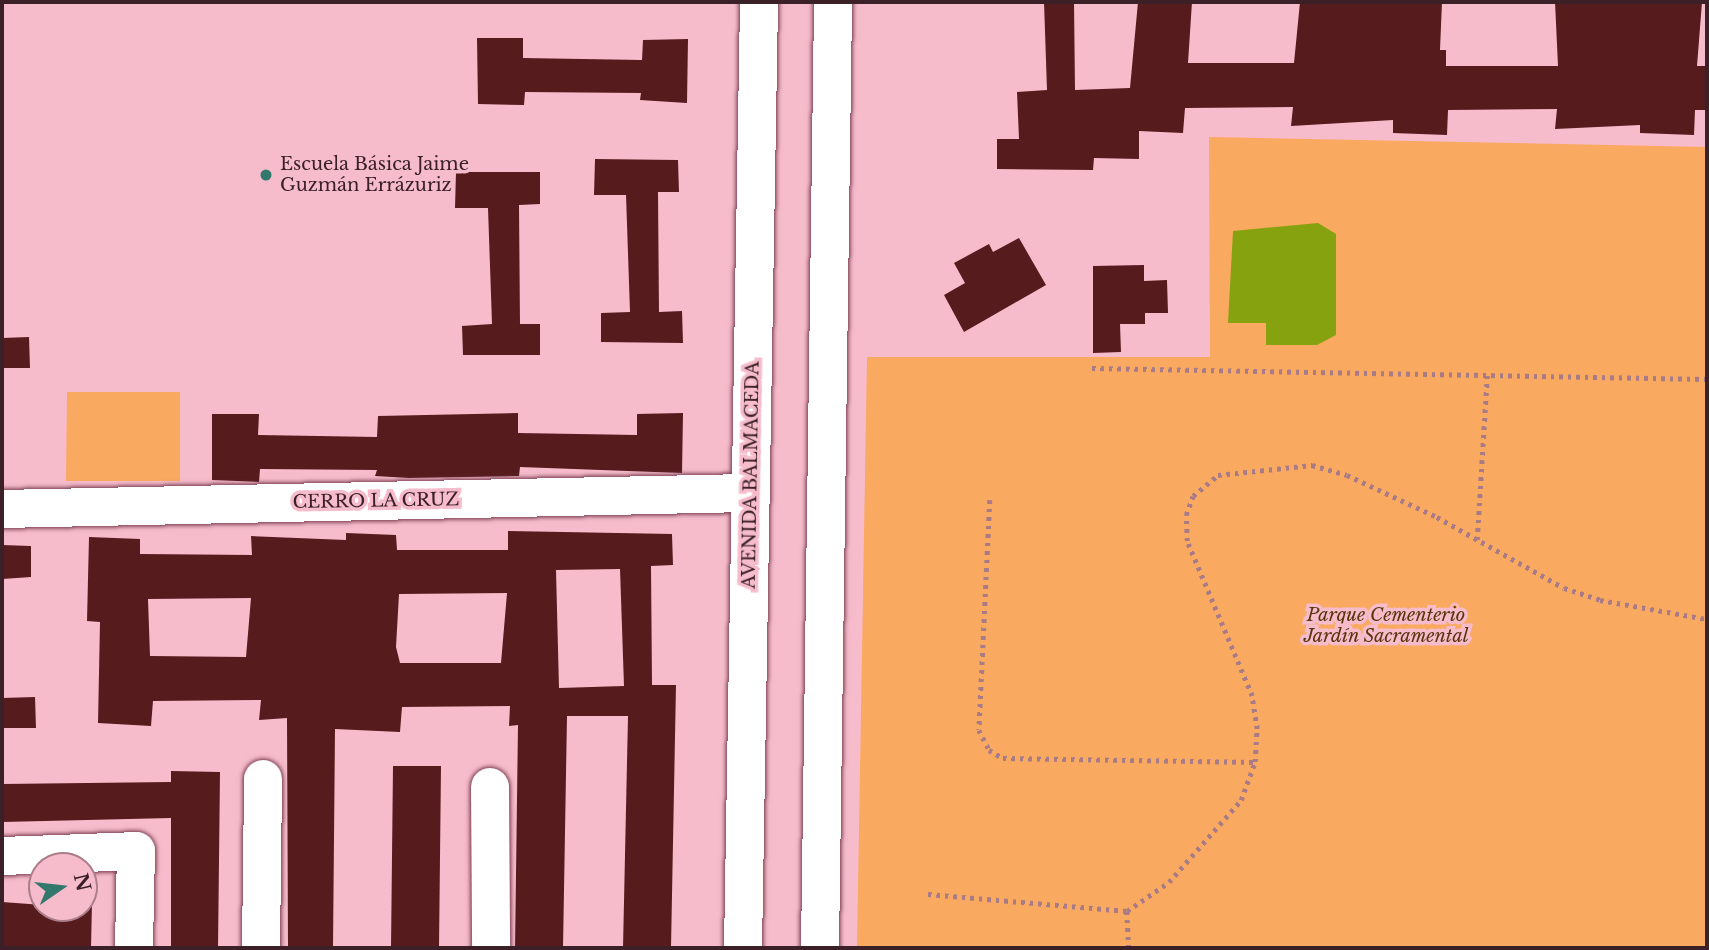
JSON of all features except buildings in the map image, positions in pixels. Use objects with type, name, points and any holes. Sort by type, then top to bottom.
[{"type":"street","name":"AVENIDA BALMACEDA","points":[[743,948],[759,2]]},
{"type":"street","points":[[820,948],[833,2]]},
{"type":"street","name":"CERRO LA CRUZ","points":[[2,509],[750,493]]},
{"type":"street","points":[[261,948],[262,779]]},
{"type":"street","points":[[490,787],[491,948]]},
{"type":"street","points":[[2,856],[136,851],[134,948]]},
{"type":"path","points":[[1092,368],[1707,379]]},
{"type":"path","points":[[1477,540],[1487,375]]},
{"type":"path","points":[[928,894],[1127,911],[1169,882],[1216,833],[1241,800],[1255,762],[1257,729],[1252,696],[1186,541],[1186,515],[1193,496],[1218,475],[1312,465],[1385,490],[1564,588],[1600,600],[1707,619]]},
{"type":"path","points":[[990,499],[979,730],[989,750],[1003,758],[1255,762]]},
{"type":"path","points":[[1127,911],[1129,948]]},
{"type":"green space","name":"Parque Cementerio Jardín Sacramental","points":[[1209,137],[1707,147],[1707,948],[857,948],[867,357],[1210,357]]},
{"type":"green space","points":[[67,392],[180,392],[180,481],[66,481]]},
{"type":"shaded area","points":[[1318,223],[1336,234],[1336,335],[1317,345],[1266,345],[1266,323],[1228,323],[1233,231]]},
{"type":"place","name":"Escuela Básica Jaime Guzmán Errázuriz","points":[[266,175]]}]
